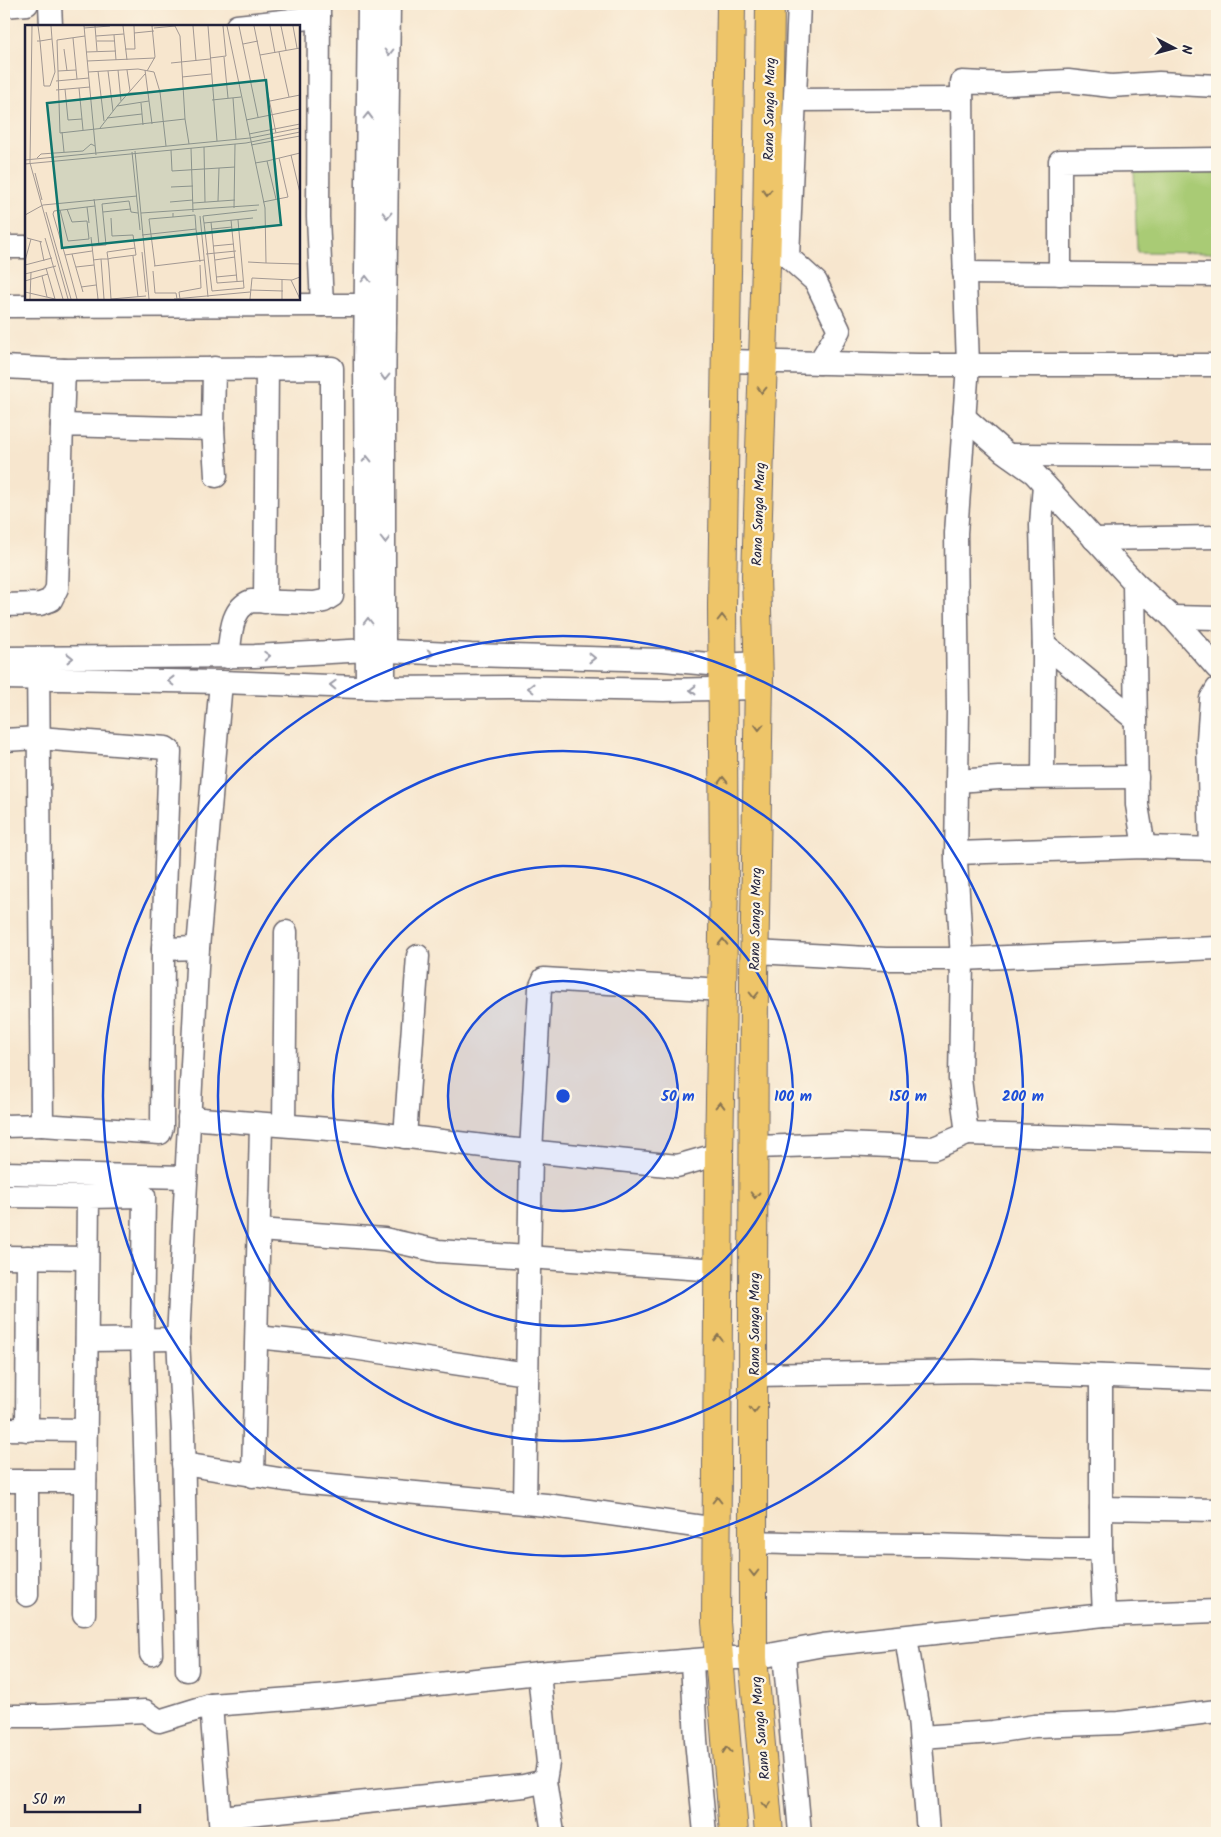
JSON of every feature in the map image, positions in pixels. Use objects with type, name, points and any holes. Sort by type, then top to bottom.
[{"type":"main road","points":[[731,4],[722,677],[724,882],[719,1154],[716,1622],[734,1833]]},
{"type":"main road","name":"Rana Sanga Marg","points":[[769,1833],[753,1658],[755,952],[759,675],[756,576],[763,361],[770,4]]},
{"type":"street","points":[[4,6],[27,4]]},
{"type":"street","points":[[50,4],[51,25]]},
{"type":"street","points":[[369,4],[376,305],[376,688]]},
{"type":"street","points":[[376,305],[389,4]]},
{"type":"street","points":[[799,4],[788,257],[816,282],[839,330],[819,363]]},
{"type":"street","points":[[242,25],[319,10],[309,75],[309,245],[322,305]]},
{"type":"street","points":[[967,1134],[960,1079],[962,959],[956,853],[956,533],[968,365],[964,273],[962,82],[1006,84],[1068,80],[1111,86],[1160,83],[1217,86]]},
{"type":"street","points":[[795,100],[962,99]]},
{"type":"street","points":[[1060,274],[1060,161],[1217,159]]},
{"type":"street","points":[[4,247],[25,247]]},
{"type":"street","points":[[964,273],[1217,275]]},
{"type":"street","points":[[4,306],[376,305]]},
{"type":"street","points":[[726,361],[968,365],[1217,365]]},
{"type":"street","points":[[4,367],[64,370],[332,368],[332,596],[324,601],[314,603],[250,601],[241,605],[236,612],[228,657]]},
{"type":"street","points":[[214,368],[213,429],[216,476]]},
{"type":"street","points":[[265,602],[267,368]]},
{"type":"street","points":[[4,605],[40,604],[51,600],[57,588],[64,370]]},
{"type":"street","points":[[964,417],[1009,455],[1034,473],[1134,582],[1172,617],[1217,668]]},
{"type":"street","points":[[62,425],[213,429]]},
{"type":"street","points":[[1009,455],[1217,456]]},
{"type":"street","points":[[1043,777],[1044,644],[1041,525],[1044,484]]},
{"type":"street","points":[[1094,539],[1217,537]]},
{"type":"street","points":[[1134,582],[1137,805],[1144,847]]},
{"type":"street","points":[[1172,617],[1217,618]]},
{"type":"street","points":[[1044,644],[1136,720]]},
{"type":"street","points":[[4,678],[38,668],[376,651],[663,660],[722,677]]},
{"type":"street","points":[[4,658],[38,668],[221,682],[376,688],[759,675]]},
{"type":"street","points":[[38,668],[42,1125]]},
{"type":"street","points":[[187,1670],[183,1464],[178,1339],[198,948],[221,682]]},
{"type":"street","points":[[956,853],[1144,847],[1214,849],[1208,740],[1211,699],[1217,689]]},
{"type":"street","points":[[4,740],[39,738],[166,748],[170,751],[163,949],[162,1127],[160,1133],[42,1125],[4,1126]]},
{"type":"street","points":[[957,781],[1043,777],[1137,777]]},
{"type":"street","points":[[164,925],[200,924]]},
{"type":"street","points":[[284,1125],[286,932]]},
{"type":"street","points":[[163,949],[198,948]]},
{"type":"street","points":[[755,952],[886,959],[962,959],[1217,948]]},
{"type":"street","points":[[405,1136],[418,956]]},
{"type":"street","points":[[525,1503],[531,1152],[540,988],[544,979],[722,990]]},
{"type":"street","points":[[189,1118],[405,1136],[531,1152],[676,1166],[719,1154]]},
{"type":"street","points":[[253,1476],[260,1230],[260,1125]]},
{"type":"street","points":[[755,1147],[845,1144],[934,1148],[967,1134],[1217,1141]]},
{"type":"street","points":[[4,1173],[186,1177]]},
{"type":"street","points":[[4,1196],[144,1196],[142,1340],[151,1654]]},
{"type":"street","points":[[84,1614],[88,1197]]},
{"type":"street","points":[[260,1230],[384,1239],[438,1251],[718,1270]]},
{"type":"street","points":[[4,1257],[87,1258]]},
{"type":"street","points":[[27,1430],[28,1258]]},
{"type":"street","points":[[257,1337],[333,1345],[527,1374]]},
{"type":"street","points":[[87,1340],[178,1339]]},
{"type":"street","points":[[755,1375],[974,1371],[1217,1380]]},
{"type":"street","points":[[1101,1376],[1101,1548],[1104,1615]]},
{"type":"street","points":[[4,1430],[86,1430]]},
{"type":"street","points":[[183,1464],[253,1476],[343,1487],[525,1503],[717,1529]]},
{"type":"street","points":[[4,1481],[85,1481]]},
{"type":"street","points":[[27,1481],[27,1595]]},
{"type":"street","points":[[1101,1508],[1217,1510]]},
{"type":"street","points":[[754,1542],[803,1545],[930,1545],[1053,1550],[1101,1548]]},
{"type":"street","points":[[4,1716],[46,1716],[145,1710],[159,1722],[211,1705],[329,1696],[539,1672],[692,1662],[719,1658],[753,1658],[824,1645],[1104,1615],[1217,1611]]},
{"type":"street","points":[[906,1637],[920,1737],[928,1833]]},
{"type":"street","points":[[784,1653],[800,1833]]},
{"type":"street","points":[[692,1662],[696,1740],[705,1833]]},
{"type":"street","points":[[539,1672],[548,1763],[545,1781],[553,1833]]},
{"type":"street","points":[[211,1705],[221,1825],[524,1786],[545,1781]]},
{"type":"street","points":[[920,1737],[993,1732],[1034,1726],[1119,1723],[1217,1711]]},
{"type":"green space","points":[[1134,172],[1217,173],[1217,253],[1137,252]]}]
